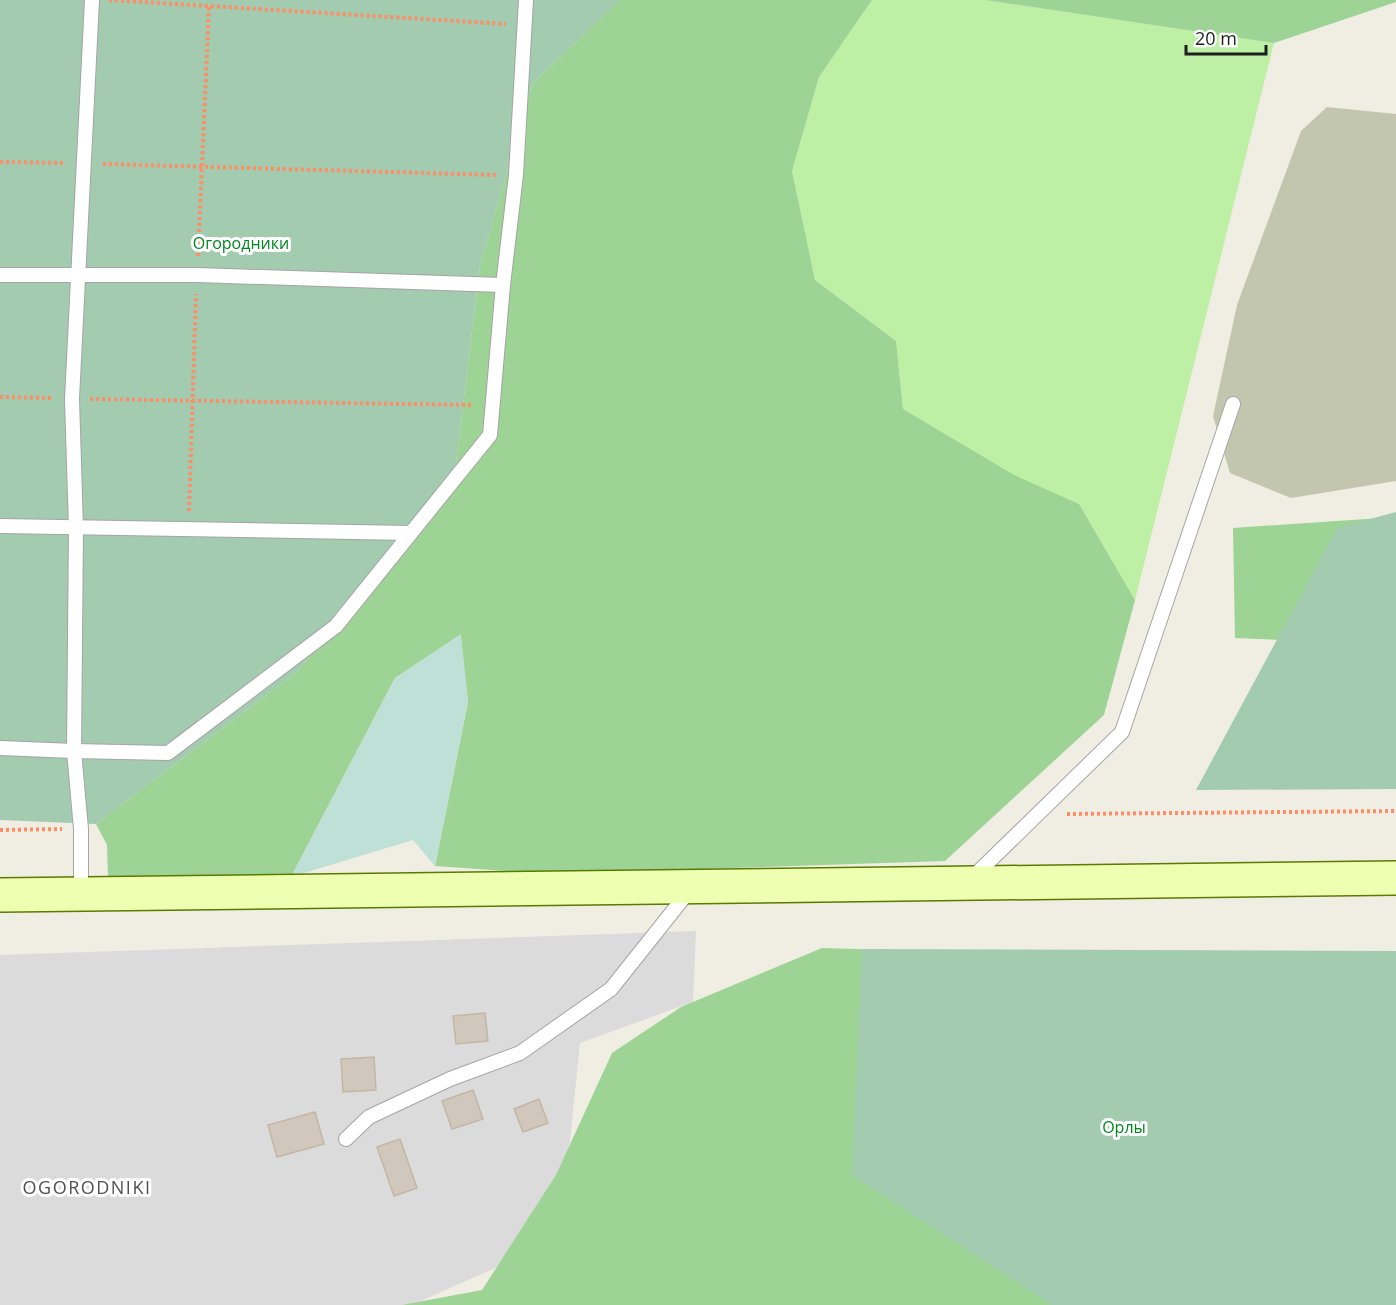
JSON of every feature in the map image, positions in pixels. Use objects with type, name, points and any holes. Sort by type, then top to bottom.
[{"type":"main road","points":[[0,895],[1396,878]]},
{"type":"lane","points":[[81,894],[81,829],[74,751],[76,528],[72,399],[92,0]]},
{"type":"lane","points":[[0,747],[168,753],[336,626],[490,435],[503,285],[516,175],[526,0]]},
{"type":"lane","points":[[0,275],[197,275],[503,285]]},
{"type":"lane","points":[[966,884],[1122,732],[1233,404]]},
{"type":"lane","points":[[0,526],[411,533]]},
{"type":"lane","points":[[346,1139],[369,1117],[450,1079],[520,1053],[611,989],[692,887]]},
{"type":"path","points":[[103,0],[525,25]]},
{"type":"path","points":[[0,162],[516,175]]},
{"type":"path","points":[[0,397],[492,406]]},
{"type":"path","points":[[1037,814],[1396,811]]},
{"type":"path","points":[[0,830],[81,829]]},
{"type":"shaded area","points":[[1327,107],[1396,114],[1396,481],[1291,498],[1230,473],[1213,416],[1237,305],[1301,131]]},
{"type":"shaded area","points":[[461,634],[468,701],[435,866],[413,840],[291,877],[395,678]]},
{"type":"shaded area","points":[[696,931],[693,1002],[580,1043],[560,1239],[412,1305],[0,1305],[0,955]]},
{"type":"green space","name":"Огородники","points":[[0,0],[620,0],[532,84],[480,266],[455,471],[298,671],[96,824],[0,820]]},
{"type":"green space","points":[[620,0],[872,0],[819,77],[792,171],[815,280],[896,341],[903,409],[1014,475],[1079,504],[1135,600],[1104,715],[945,861],[547,874],[435,866],[468,702],[460,635],[395,678],[291,877],[141,883],[108,877],[107,845],[96,824],[298,671],[455,471],[480,266],[532,84]]},
{"type":"green space","points":[[872,0],[985,0],[1274,43],[1135,600],[1079,504],[1014,476],[903,409],[896,341],[815,280],[792,171],[819,77]]},
{"type":"green space","points":[[985,0],[1396,0],[1396,2],[1274,43]]},
{"type":"green space","points":[[1396,512],[1396,789],[1196,790],[1337,528]]},
{"type":"green space","points":[[1396,517],[1396,645],[1235,638],[1233,528]]},
{"type":"green space","points":[[822,948],[923,951],[1396,1305],[402,1305],[482,1290],[556,1175],[612,1053],[681,1007]]},
{"type":"green space","name":"Орлы","points":[[862,949],[1396,951],[1396,1305],[1052,1305],[852,1175]]},
{"type":"building","points":[[485,1013],[488,1041],[456,1044],[453,1016]]},
{"type":"building","points":[[374,1057],[376,1090],[343,1092],[341,1059]]},
{"type":"building","points":[[473,1090],[483,1119],[452,1129],[442,1101]]},
{"type":"building","points":[[539,1099],[548,1123],[523,1132],[514,1109]]},
{"type":"building","points":[[315,1112],[324,1144],[277,1157],[268,1125]]},
{"type":"building","points":[[400,1139],[417,1188],[394,1196],[377,1147]]},
{"type":"district","name":"OGORODNIKI","points":[[87,1188]]}]
